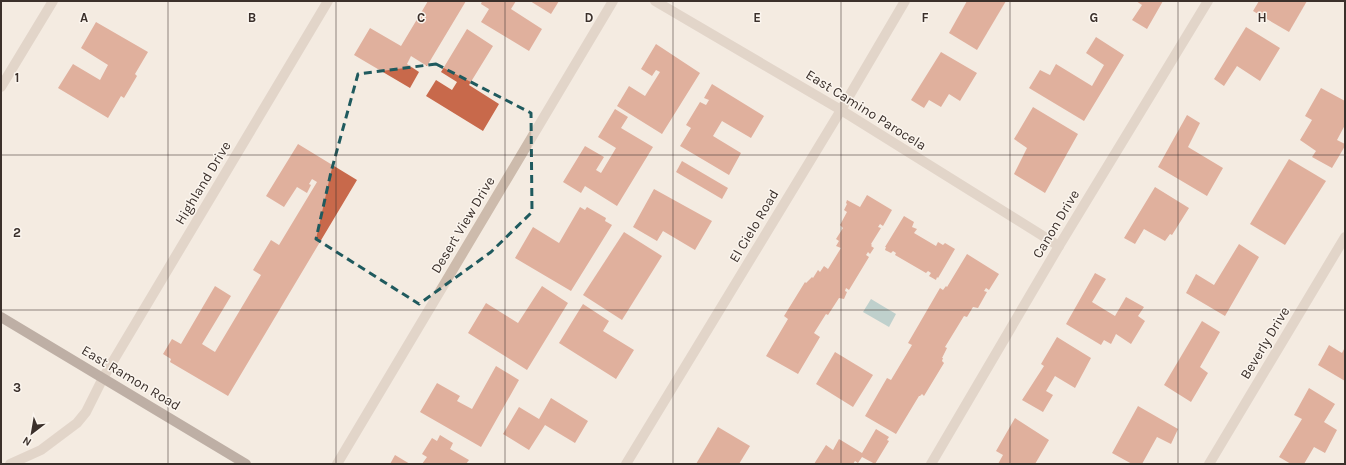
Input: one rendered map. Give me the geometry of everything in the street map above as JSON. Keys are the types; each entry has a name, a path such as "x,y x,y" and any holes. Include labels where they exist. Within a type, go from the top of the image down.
{"main road":[{"name":"East Ramon Road","path":"1,317 246,464"}],"street":[{"path":"1,87 53,1"},
{"name":"Highland Drive","path":"10,464 41,450 77,423 86,412 103,378 328,1"},
{"name":"Desert View Drive","path":"337,464 613,1"},
{"name":"East Camino Parocela","path":"655,1 841,110 1059,246"},
{"name":"El Cielo Road","path":"626,464 841,110 905,1"},
{"name":"Canon Drive","path":"931,464 1059,246 1208,1"},
{"name":"Beverly Drive","path":"1209,464 1345,237"}],"highlighted area":[{"path":"436,64 531,113 532,212 491,252 419,304 316,239 331,172 358,74"}],"water":[{"path":"871,299 896,314 889,327 863,312"}],"building":[{"path":"428,1 466,1 427,66 411,56 407,64 419,72 410,88 354,55 370,28 401,46"},
{"path":"482,1 516,1 511,9 542,29 529,51 481,22 489,9 481,4"},
{"path":"530,1 559,1 551,14"},
{"path":"967,1 1006,1 977,50 949,33"},
{"path":"1136,1 1163,1 1147,29 1132,20 1142,5"},
{"path":"1259,1 1307,1 1289,32 1253,11"},
{"path":"96,22 148,52 135,74 137,76 124,98 121,96 108,118 58,88 73,64 100,80 108,65 81,48"},
{"path":"1246,27 1280,48 1260,81 1237,66 1224,86 1214,79"},
{"path":"467,29 493,46 469,85 499,104 483,131 426,96 436,80 452,90 457,82 441,72"},
{"path":"1096,37 1124,55 1084,121 1029,88 1040,70 1050,75 1056,64 1092,86 1104,65 1086,53"},
{"path":"656,44 700,73 662,134 617,106 629,86 645,96 660,72 656,70 652,76 641,69"},
{"path":"941,52 977,73 960,101 949,94 941,107 929,100 924,108 911,100"},
{"path":"712,84 764,116 751,138 722,121 713,136 741,153 729,175 680,146 691,128 686,125 700,102 706,105 709,100 704,98"},
{"path":"1321,88 1345,101 1345,125 1337,140 1345,144 1345,146 1332,168 1312,157 1316,151 1300,140 1312,120 1305,116"},
{"path":"1033,107 1078,134 1045,193 1014,174 1027,148 1014,139"},
{"path":"615,109 628,117 621,128 653,147 617,206 585,186 581,193 563,182 585,146 604,157 596,170 601,173 616,148 598,137"},
{"path":"1187,115 1200,123 1188,147 1223,168 1207,196 1158,167"},
{"path":"298,144 357,180 228,396 170,362 171,359 163,354 172,339 181,344 215,286 231,296 202,344 215,352 261,275 253,270 271,240 279,245 317,182 312,179 307,193 297,187 284,207 266,196"},
{"path":"1289,159 1326,181 1285,245 1250,224"},
{"path":"682,161 728,188 722,199 676,172"},
{"path":"1155,187 1189,208 1172,235 1170,234 1165,241 1144,229 1135,244 1124,238"},
{"path":"654,189 712,221 695,250 663,231 657,241 633,227"},
{"path":"867,195 892,210 883,226 880,224 878,227 881,228 871,244 874,248 870,254 868,252 866,255 869,257 849,290 846,288 845,291 847,292 844,299 839,298 828,315 826,314 814,333 820,337 798,374 766,356 788,319 784,316 805,282 806,283 812,277 813,278 818,270 820,272 824,266 828,269 841,248 836,246 839,241 836,239 843,228 840,225 847,212 844,210 847,200 860,207"},
{"path":"580,207 585,210 587,207 606,218 605,221 612,225 571,291 515,258 533,227 559,243"},
{"path":"904,216 914,222 912,227 917,229 914,233 936,246 938,242 943,245 945,243 955,249 936,280 929,276 931,273 928,271 926,273 895,255 896,253 893,251 891,253 885,250 885,247"},
{"path":"624,232 662,256 622,320 583,295"},
{"path":"1239,244 1259,257 1225,316 1186,293 1196,274 1214,285"},
{"path":"967,254 999,274 989,290 986,288 984,291 987,292 978,308 973,307 967,317 964,316 945,347 947,348 942,358 944,363 924,396 922,394 919,396 896,434 865,416 887,378 891,380 912,345 908,343 940,288 943,290 946,286 947,287"},
{"path":"1095,273 1106,279 1092,302 1115,316 1126,297 1144,307 1138,316 1145,321 1131,344 1116,334 1111,344 1104,340 1101,345 1066,324"},
{"path":"542,286 568,303 527,370 468,333 486,303 518,323"},
{"path":"583,304 609,321 603,331 634,350 616,379 559,343"},
{"path":"1202,321 1220,332 1200,367 1208,373 1191,402 1164,385"},
{"path":"1057,337 1091,358 1075,388 1055,376 1046,391 1053,395 1043,412 1022,400 1044,366 1041,364"},
{"path":"1329,345 1342,353 1345,347 1345,381 1318,365"},
{"path":"835,352 873,375 853,407 816,384"},
{"path":"496,366 519,380 481,447 420,412 437,383 460,396 457,401 472,409"},
{"path":"1309,388 1335,404 1324,422 1337,430 1325,453 1314,447 1304,464 1291,464 1279,457 1302,419 1294,415"},
{"path":"551,398 588,421 575,443 545,425 529,450 503,434 519,407 539,419"},
{"path":"1138,406 1178,429 1171,444 1157,437 1142,464 1132,464 1112,453"},
{"path":"1015,418 1049,440 1035,464 998,464 1003,455 996,451"},
{"path":"718,427 750,446 739,464 696,464"},
{"path":"876,429 889,437 887,440 889,441 875,464 862,457 858,463 855,461 853,464 814,464 826,445 833,450 839,439 862,453"},
{"path":"440,435 453,443 450,449 469,460 466,464 422,464 427,457 422,454 432,438 437,441"},
{"path":"395,455 410,464 390,464"}]}
